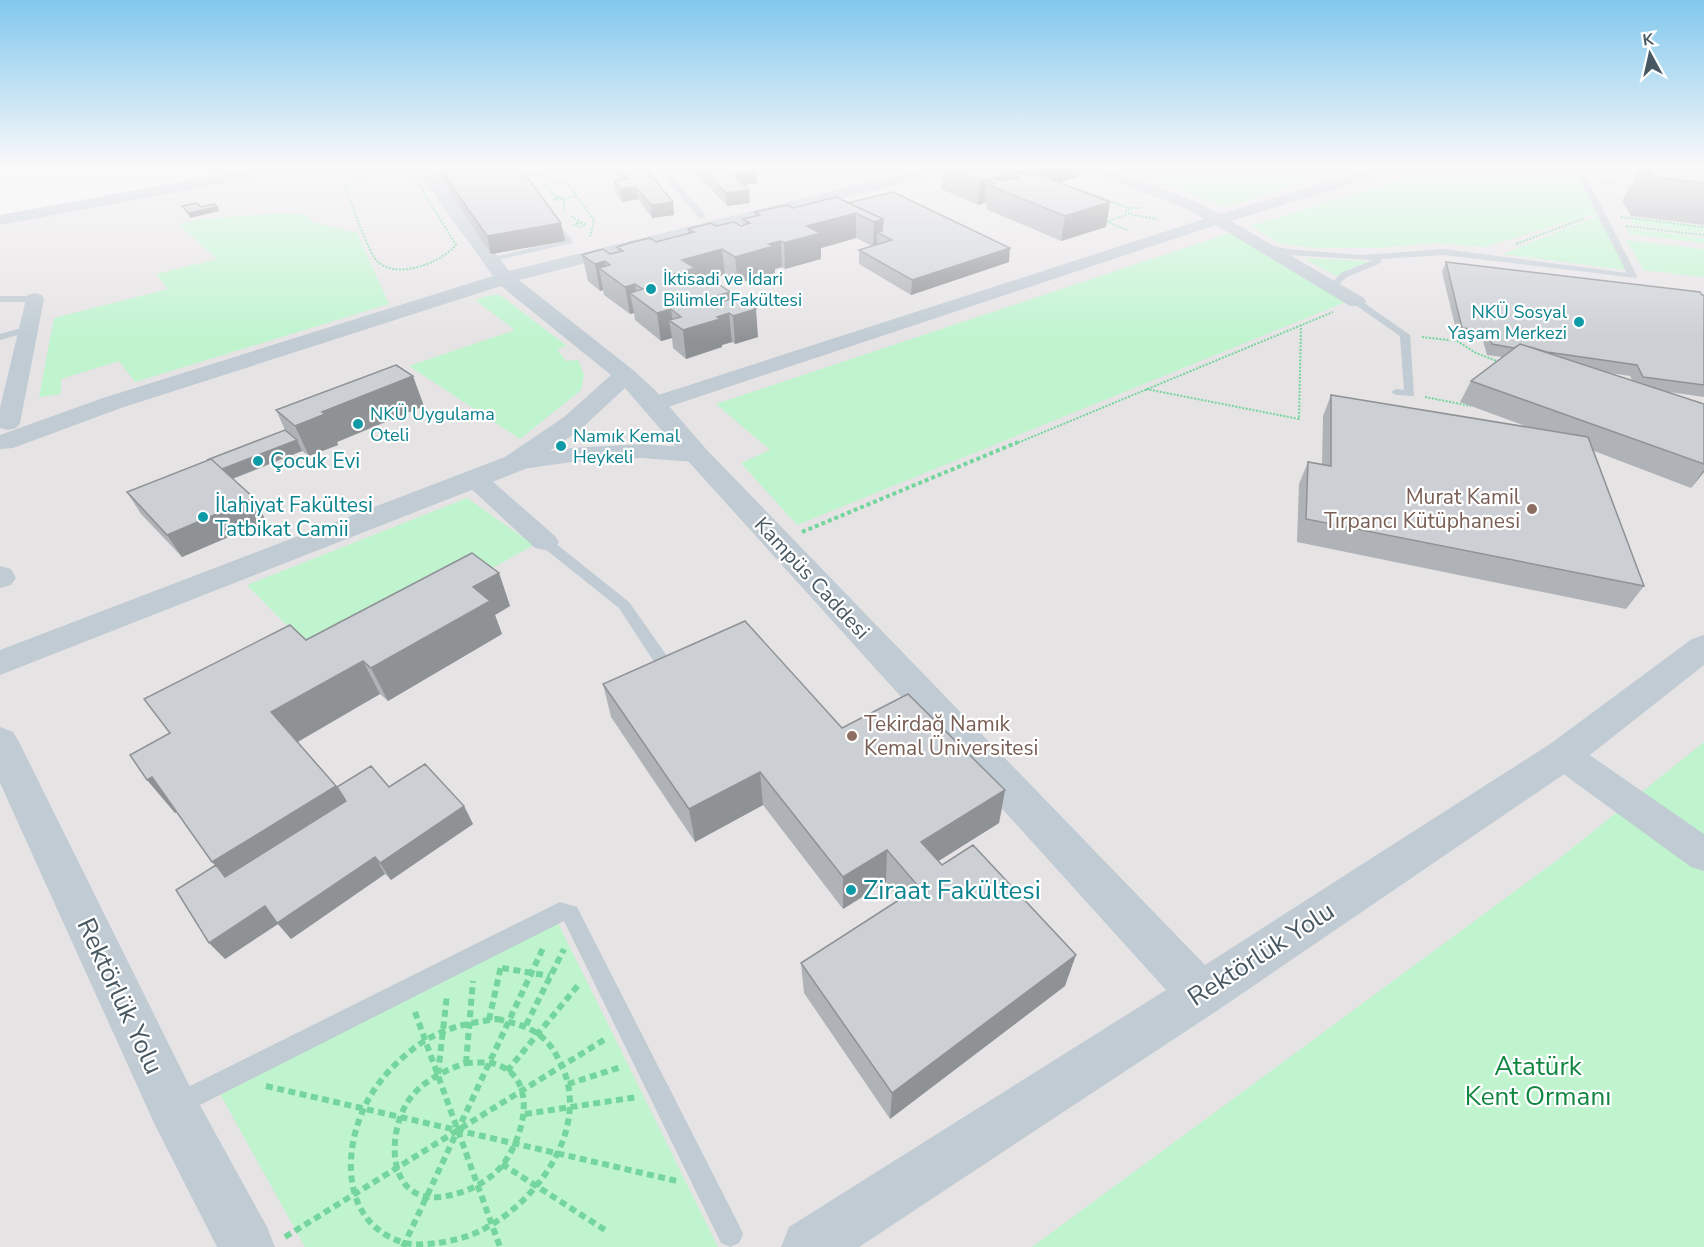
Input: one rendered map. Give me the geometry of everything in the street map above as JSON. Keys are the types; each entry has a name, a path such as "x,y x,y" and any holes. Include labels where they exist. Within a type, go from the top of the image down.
{"street":[{"name":"Kampüs Caddesi","path":"464,224 505,279 625,375 654,404 697,455 1201,994"},
{"path":"3,437 505,279 599,252 713,224"},
{"path":"654,404 1203,224"},
{"path":"1223,224 1357,302"},
{"path":"3,437 35,299"},
{"path":"0,663 515,463 566,429 601,401 625,375"},
{"path":"515,463 572,455 641,451 697,455"},
{"path":"475,479 545,542"},
{"name":"Rektörlük Yolu","path":"809,1247 1201,994 1563,755 1704,647"},
{"name":"Rektörlük Yolu","path":"0,742 173,1107 263,1244"},
{"path":"1563,755 1704,855"}],"lane":[{"path":"489,259 569,241 555,224"},
{"path":"1261,246 1323,256 1395,256 1444,252 1634,276 1608,224"},
{"path":"1333,287 1344,275 1395,256"},
{"path":"0,299 35,299"},
{"path":"1357,302 1396,326 1406,335 1410,394 1396,392"},
{"path":"0,337 28,329"},
{"path":"545,542 624,604 666,666"},
{"path":"173,1107 509,937 568,918 596,964 730,1234"}],"path":[{"path":"360,224 375,260 389,267 415,267 450,254 456,245 443,224"},
{"path":"593,224 591,244 599,252"},
{"path":"1114,224 1130,231"},
{"path":"1482,256 1570,224"},
{"path":"1610,224 1704,235"},
{"path":"1683,224 1704,227"},
{"path":"779,542 1357,302"},
{"path":"1145,389 1299,419 1301,325"},
{"path":"1406,335 1457,340 1476,353 1506,363"},
{"path":"1410,394 1471,406"},
{"path":"404,1245 531,973 568,918"},
{"path":"526,1025 550,976 568,918"},
{"path":"489,1020 509,937"},
{"path":"466,1063 475,954"},
{"path":"507,1071 596,964"},
{"path":"501,968 550,976"},
{"path":"438,1075 448,985"},
{"path":"406,989 500,1247"},
{"path":"508,1021 526,1025 549,1041 564,1065 571,1097 566,1132 549,1170 521,1205 493,1226 444,1245 404,1245 375,1228 355,1201 348,1165 355,1127 374,1090 400,1059 443,1031 470,1022 508,1021"},
{"path":"263,1244 354,1195 626,1026"},
{"path":"568,1084 643,1060"},
{"path":"466,1063 489,1063 507,1071 515,1078 521,1091 525,1114 516,1144 493,1175 478,1185 451,1197 427,1196 409,1188 396,1168 392,1150 396,1127 407,1104 424,1084 444,1070 466,1063"},
{"path":"231,1078 707,1188"},
{"path":"525,1114 660,1094"},
{"path":"502,1164 605,1230"}],"shaded area":[{"name":"Tekirdağ Namık Kemal Üniversitesi","path":"1704,224 1704,1247 0,1247 0,225"}],"green space":[{"path":"321,224 357,233 389,304 135,382 119,361 61,379 61,394 39,397 54,318 168,289 156,274 217,259 179,225"},
{"path":"1560,224 1484,247 1435,243 1377,248 1313,248 1279,243 1251,226"},
{"path":"1578,224 1602,224 1627,270 1503,254"},
{"path":"1635,224 1704,227 1704,233"},
{"path":"1626,228 1704,238 1704,243 1629,234"},
{"path":"1230,233 1348,301 797,525 741,463 770,450 716,404"},
{"path":"1626,240 1704,249 1704,277 1644,270"},
{"path":"1304,258 1367,261 1369,262 1336,276"},
{"path":"500,295 567,346 557,349 566,361 578,360 584,375 581,390 520,439 409,366 515,330 475,300"},
{"path":"467,498 534,545 322,661 247,585"},
{"name":"Atatürk Kent Ormanı","path":"1704,742 1704,1247 1032,1247 1560,858"},
{"path":"555,917 718,1247 305,1247 220,1094"}],"building":[{"path":"479,224 554,224 487,236"},
{"path":"706,224 741,226 814,224 807,226 820,233 784,243 781,241 769,244 774,246 735,257 722,249 682,260 695,268 673,274 683,280 704,274 730,292 713,297 721,302 738,297 756,309 733,316 729,313 717,317 720,319 683,330 669,320 681,317 671,309 657,313 630,293 643,289 635,284 625,287 599,268 610,265 605,261 595,264 582,255 603,249 610,254 623,251 617,247 650,238 656,242 694,232 688,229"},
{"path":"883,224 960,224 1010,248 912,280 859,250 892,240 877,232 882,231"},
{"name":"NKÜ Sosyal Yaşam Merkezi","path":"1446,262 1700,292 1704,295 1704,385 1643,377 1637,365 1547,352 1520,344 1514,348 1492,344 1488,331 1462,328"},
{"path":"1520,344 1704,404 1704,464 1471,381"},
{"path":"396,365 413,376 322,412 325,414 295,426 276,410"},
{"path":"1331,395 1588,437 1644,586 1306,519 1308,462 1331,466"},
{"path":"285,430 297,440 222,469 211,459 207,460"},
{"path":"211,459 254,498 167,535 127,492"},
{"path":"472,553 499,573 473,587 490,601 371,668 363,661 271,712 336,786 212,862 152,777 147,780 130,755 170,733 144,699 290,625 306,640"},
{"name":"Ziraat Fakültesi","path":"745,621 842,728 908,694 1005,790 921,842 942,865 973,845 1076,955 892,1093 801,963 919,887 887,850 843,877 760,772 689,809 603,684"},
{"path":"425,764 464,806 380,863 375,857 277,923 265,906 209,943 176,890 216,865 225,877 346,801 337,787 371,766 389,787"}],"place":[{"name":"İktisadi ve İdari Bilimler Fakültesi","path":"651,289"},
{"name":"NKÜ Sosyal Yaşam Merkezi","path":"1579,322"},
{"name":"NKÜ Uygulama Oteli","path":"358,424"},
{"name":"Namık Kemal Heykeli","path":"561,446"},
{"name":"Çocuk Evi","path":"258,461"},
{"name":"Murat Kamil Tırpancı Kütüphanesi","path":"1532,509"},
{"name":"İlahiyat Fakültesi Tatbikat Camii","path":"203,517"},
{"name":"Tekirdağ Namık Kemal Üniversitesi","path":"852,736"},
{"name":"Ziraat Fakültesi","path":"851,890"}]}
